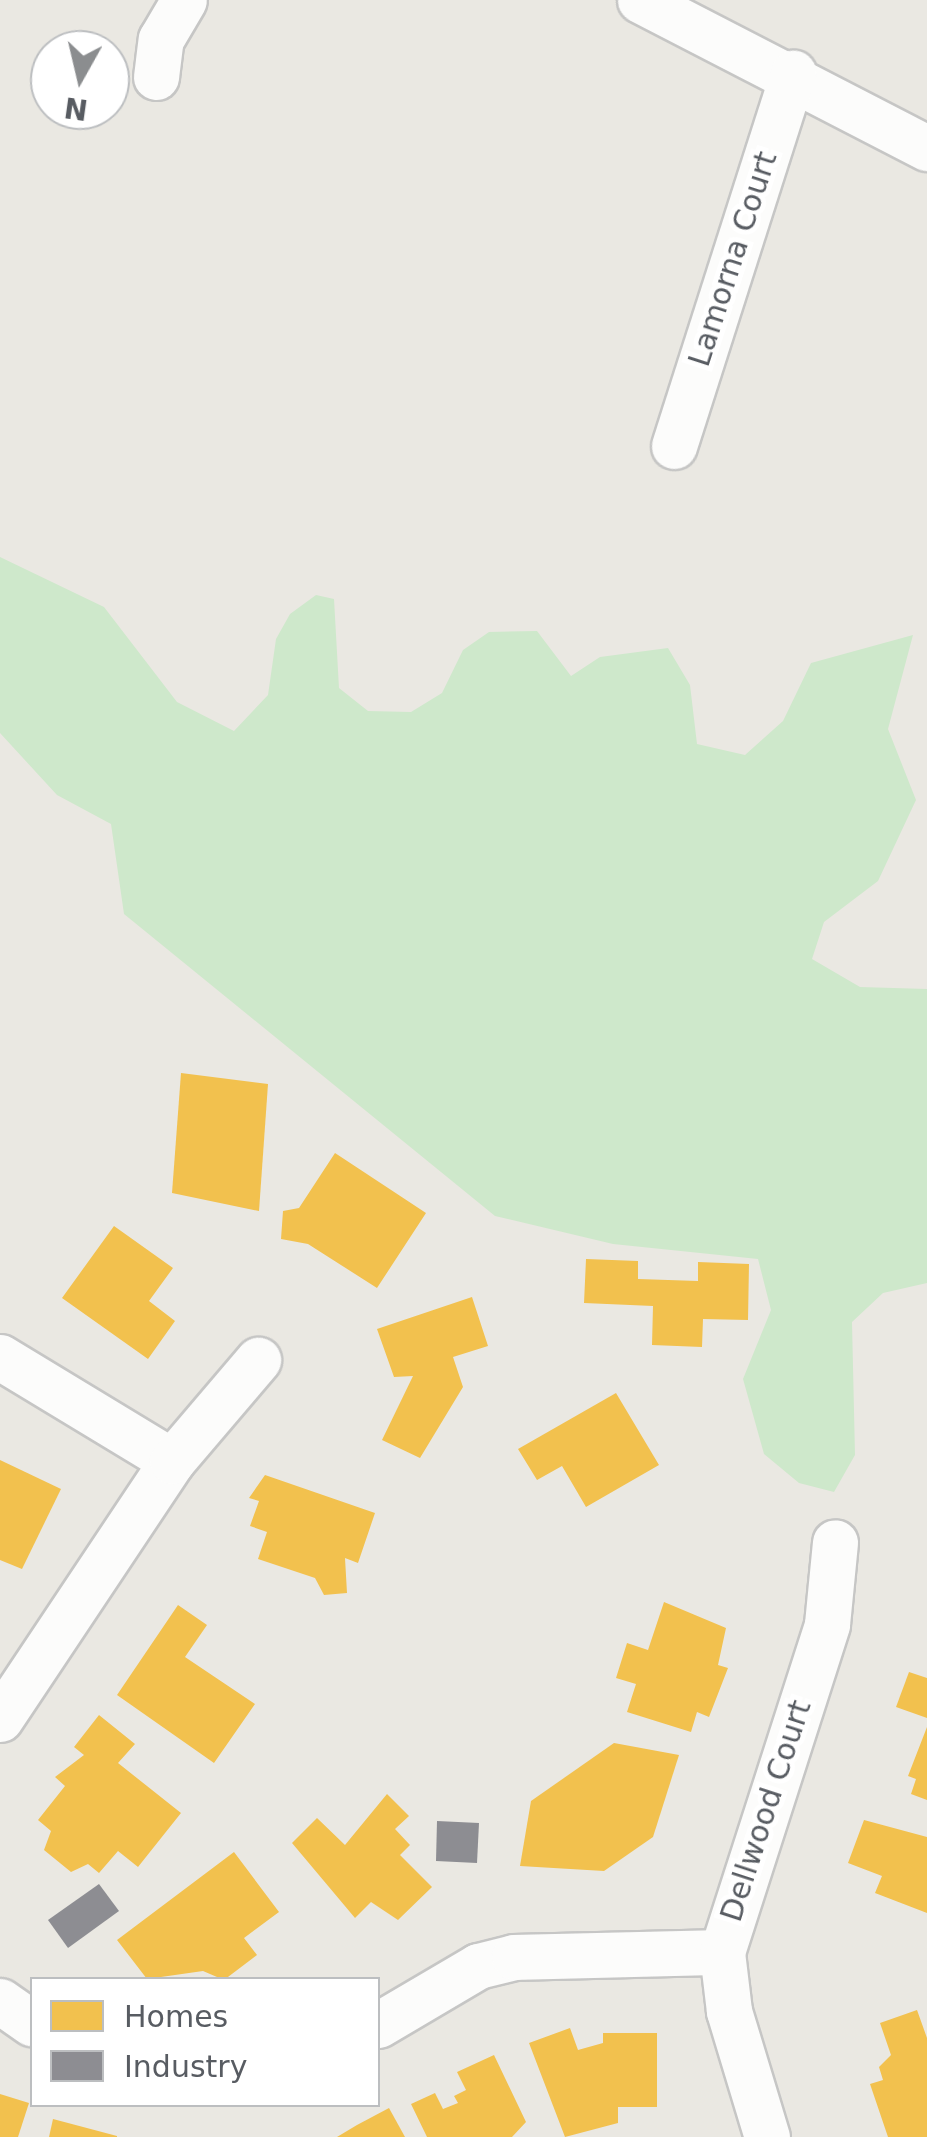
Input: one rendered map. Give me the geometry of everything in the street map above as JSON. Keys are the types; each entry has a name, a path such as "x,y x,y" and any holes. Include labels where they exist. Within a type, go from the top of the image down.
{"street":[{"path":"156,77 161,39 184,0"},
{"path":"640,0 793,72 927,148"},
{"name":"Lamorna Court","path":"674,446 793,72"},
{"path":"0,1357 172,1461"},
{"path":"0,1719 172,1461 258,1360"},
{"name":"Dellwood Court","path":"767,2137 729,2011 722,1952 826,1624 834,1542"},
{"path":"380,2024 478,1966 514,1958 722,1952"},
{"path":"0,2002 30,2023"}],"green space":[{"path":"0,557 104,607 177,702 234,731 268,695 276,639 290,614 316,595 334,599 339,688 368,711 411,712 442,693 463,650 489,632 537,631 571,676 600,657 668,648 690,685 697,744 745,755 783,721 811,663 913,635 888,729 916,800 878,881 824,922 812,959 860,987 927,989 927,1283 883,1293 852,1322 855,1455 834,1492 799,1483 764,1454 743,1379 771,1310 758,1259 613,1244 495,1216 124,914 111,824 57,795 0,733"}],"building: Homes":[{"path":"181,1073 268,1084 259,1211 172,1193"},
{"path":"335,1153 426,1213 377,1288 308,1244 281,1239 283,1211 299,1208"},
{"path":"114,1226 173,1268 149,1301 175,1321 148,1359 62,1298"},
{"path":"586,1259 638,1261 638,1279 698,1281 698,1262 749,1264 748,1320 703,1319 702,1347 652,1345 653,1306 584,1303"},
{"path":"472,1297 488,1346 453,1357 463,1387 420,1458 382,1440 413,1376 394,1377 377,1329"},
{"path":"616,1393 659,1465 586,1507 562,1466 537,1480 518,1449"},
{"path":"0,1460 61,1489 22,1569 0,1560"},
{"path":"265,1475 375,1513 358,1563 345,1558 347,1593 324,1595 315,1578 258,1559 267,1532 250,1526 259,1501 249,1498"},
{"path":"664,1602 726,1628 718,1665 728,1668 709,1717 697,1712 691,1732 627,1712 636,1684 616,1678 627,1643 648,1650"},
{"path":"178,1605 207,1625 185,1657 255,1704 214,1763 117,1695"},
{"path":"909,1672 927,1678 927,1718 896,1707"},
{"path":"99,1715 135,1744 118,1763 181,1813 138,1867 118,1851 99,1873 88,1864 71,1872 44,1850 51,1831 38,1820 65,1786 55,1777 84,1755 74,1747"},
{"path":"927,1727 927,1800 911,1794 916,1779 908,1776"},
{"path":"614,1743 679,1755 653,1837 604,1871 520,1866 531,1801"},
{"path":"387,1794 409,1816 395,1829 410,1845 400,1855 432,1887 398,1920 371,1902 355,1918 292,1843 317,1818 345,1845"},
{"path":"864,1820 927,1837 927,1913 875,1893 882,1876 848,1863"},
{"path":"234,1852 279,1912 244,1938 257,1955 228,1977 203,1971 145,1977 117,1940"},
{"path":"917,2010 927,2038 927,2137 888,2137 870,2084 883,2080 879,2067 891,2055 880,2023"},
{"path":"570,2028 578,2050 603,2043 603,2033 657,2033 657,2107 618,2107 618,2123 565,2137 529,2043"},
{"path":"494,2055 526,2122 512,2137 427,2137 411,2104 435,2093 443,2109 458,2103 454,2096 466,2090 457,2072"},
{"path":"0,2094 29,2103 18,2137 0,2137"},
{"path":"389,2108 405,2137 337,2137 357,2125"},
{"path":"53,2119 117,2136 117,2137 49,2137"}],"building: Industry":[{"path":"437,1821 479,1823 477,1863 436,1861"},
{"path":"99,1884 119,1911 68,1948 48,1920"}]}
